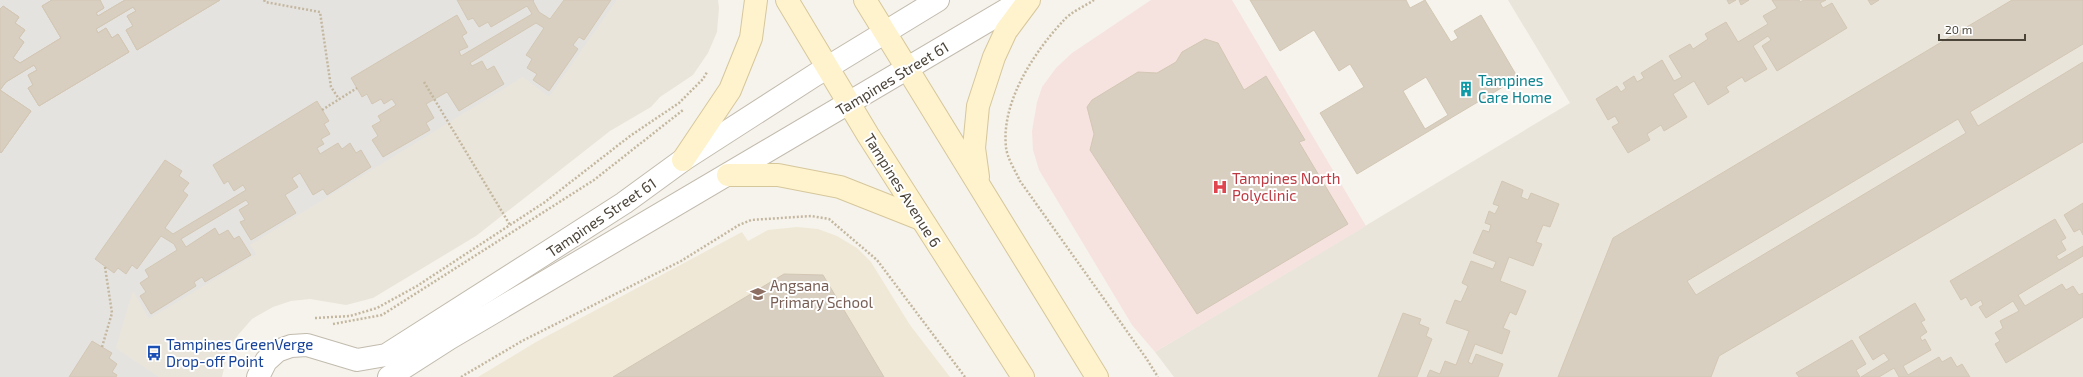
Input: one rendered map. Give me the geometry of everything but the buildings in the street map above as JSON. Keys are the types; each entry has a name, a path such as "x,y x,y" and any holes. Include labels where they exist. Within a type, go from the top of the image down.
{"street":[{"path":"683,160 730,90 751,38 756,0"},
{"name":"Tampines Avenue 6","path":"787,0 848,104 1023,377"},
{"path":"865,0 1097,377"},
{"name":"Tampines Street 61","path":"258,377 266,361 277,351 291,346 307,344 357,360 386,355 624,203 683,160 827,68 938,0"},
{"name":"Tampines Street 61","path":"389,377 450,338 1023,0"},
{"path":"979,186 974,148 978,106 994,57 1006,31 1029,0"},
{"path":"728,174 778,175 840,187 921,219"}],"path":[{"path":"264,0 265,2 320,12 331,87 339,99"},
{"path":"1094,0 1065,19 1032,61 1013,96 1006,132 1006,148 1020,181 1158,377"},
{"path":"311,319 350,316 378,308 416,286 545,202 630,136 679,103 703,79 710,67"},
{"path":"704,85 711,71"},
{"path":"424,82 510,225"},
{"path":"322,110 357,88"},
{"path":"330,324 382,315 594,180 686,109"},
{"path":"462,377 522,341 681,261 739,225 751,220 811,216 829,219 877,260 965,377"},
{"path":"102,347 112,313 105,267"}],"shaded area":[{"path":"0,0 718,0 719,8 717,32 708,53 693,75 660,97 651,107 610,131 476,236 373,298 346,305 310,299 291,301 273,307 252,319 238,335 228,351 222,377 0,377"},
{"path":"0,0 617,0 549,97 523,77 250,245 257,254 149,319 133,291 116,348 159,377 0,377"},
{"path":"1151,0 1232,0 1366,226 1155,352 1132,325 1039,170 1033,150 1032,131 1037,102 1042,87 1056,68 1072,53"},
{"path":"1508,0 2083,0 2083,377 1174,377 1155,352 1570,103"},
{"name":"Angsana Primary School","path":"797,227 818,229 837,236 857,248 871,262 910,325 950,377 478,377 536,342 742,232 748,241 768,230"}],"place":[{"name":"Tampines Care Home","path":"1466,89"},
{"name":"Tampines North Polyclinic","path":"1220,187"},
{"name":"Angsana Primary School","path":"758,294"},
{"name":"Tampines GreenVerge Drop-off Point","path":"154,353"}]}
